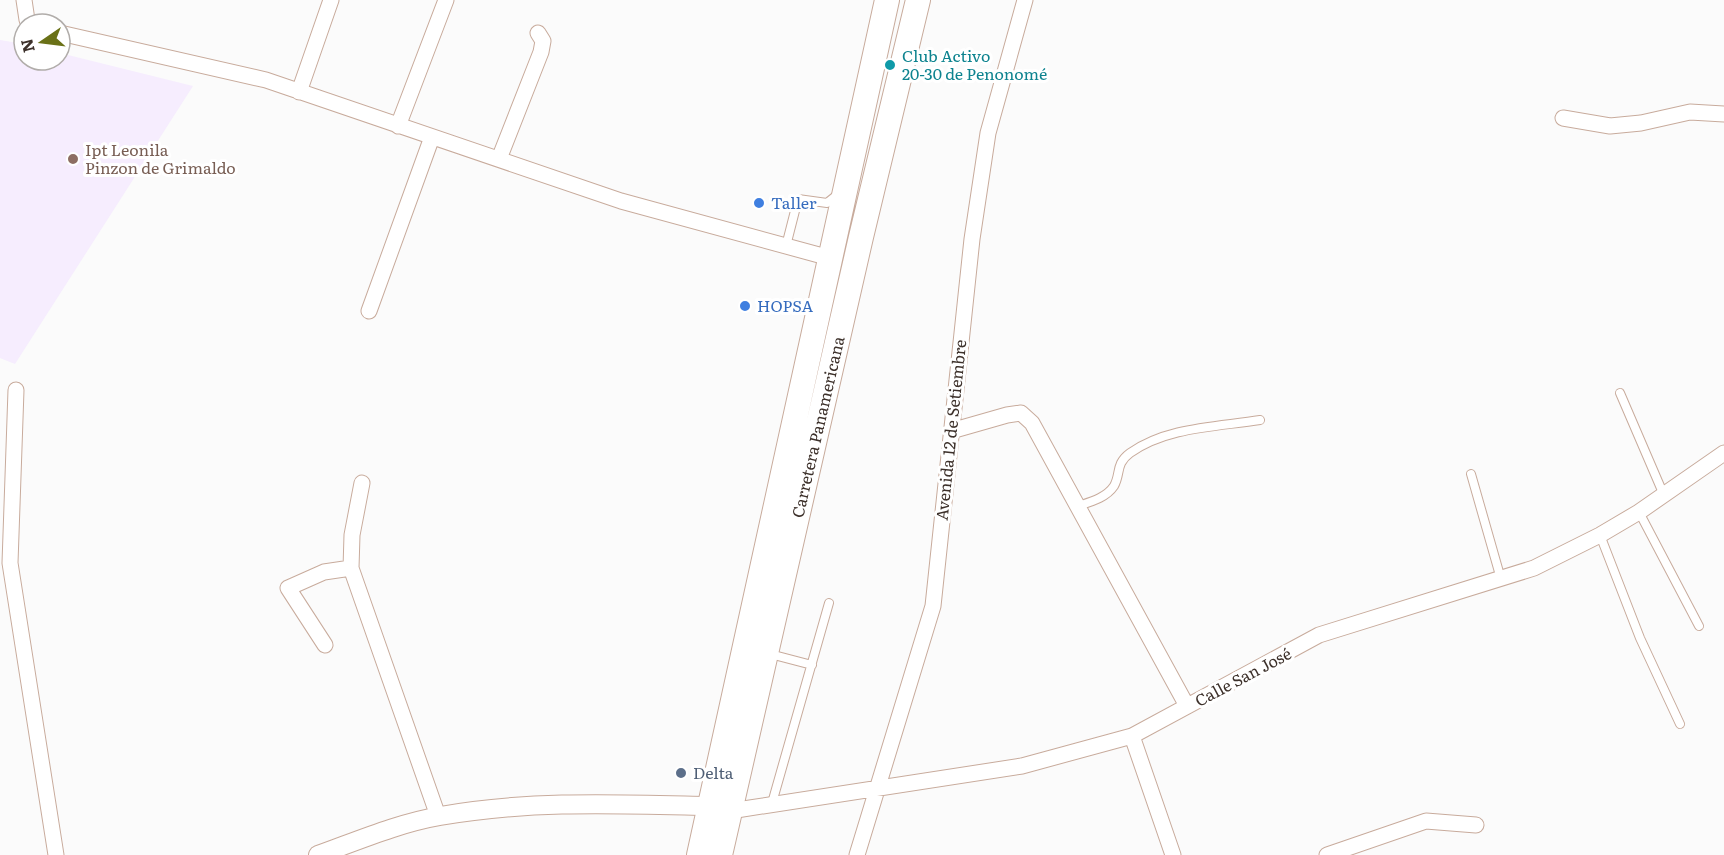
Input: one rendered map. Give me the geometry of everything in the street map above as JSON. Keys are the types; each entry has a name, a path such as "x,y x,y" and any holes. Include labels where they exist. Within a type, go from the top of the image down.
{"highway":[{"name":"Carretera Panamericana","path":"720,855 720,808 830,258 887,0"},
{"name":"Carretera Panamericana","path":"699,855 720,808 736,785 861,237 918,0"},
{"path":"830,258 845,254 861,237"}],"street":[{"path":"299,92 332,0"},
{"path":"398,126 446,0"},
{"name":"Avenida 12 de Setiembre","path":"857,855 933,606 972,239 988,133 1024,0"},
{"path":"499,159 541,52 543,41 538,33"},
{"path":"72,36 266,80 621,201 830,258"},
{"path":"1563,118 1610,126 1641,123 1690,112 1724,114"},
{"path":"369,311 432,138"},
{"path":"16,390 10,563 56,855"},
{"path":"951,430 1021,413 1032,423 1187,706"},
{"name":"Calle San José","path":"720,808 772,803 880,785 1022,766 1132,736 1319,635 1534,568 1600,535 1639,512 1663,493 1724,453"},
{"path":"362,483 352,535 351,567 438,816"},
{"path":"325,645 288,588 324,572 351,567"},
{"path":"1132,736 1173,855"},
{"path":"318,855 438,816 568,803 720,808"},
{"path":"1327,855 1426,821 1476,825"}],"lane":[{"path":"786,247 798,199 827,203 845,189"},
{"path":"1620,393 1663,493"},
{"path":"1078,506 1099,498 1114,485 1118,466 1128,454 1149,443 1176,432 1260,420"},
{"path":"1471,474 1501,579"},
{"path":"1639,512 1700,626"},
{"path":"1600,535 1640,638 1680,724"},
{"path":"772,803 829,603"},
{"path":"766,653 812,665"}],"shaded area":[{"name":"Ipt Leonila Pinzon de Grimaldo","path":"0,40 12,42 12,72 72,72 72,56 193,86 15,364 0,358"}],"place":[{"name":"Club Activo 20-30 de Penonomé","path":"890,65"},
{"name":"Ipt Leonila Pinzon de Grimaldo","path":"73,159"},
{"name":"Taller","path":"759,203"},
{"name":"HOPSA","path":"745,306"},
{"name":"Delta","path":"681,773"}]}
